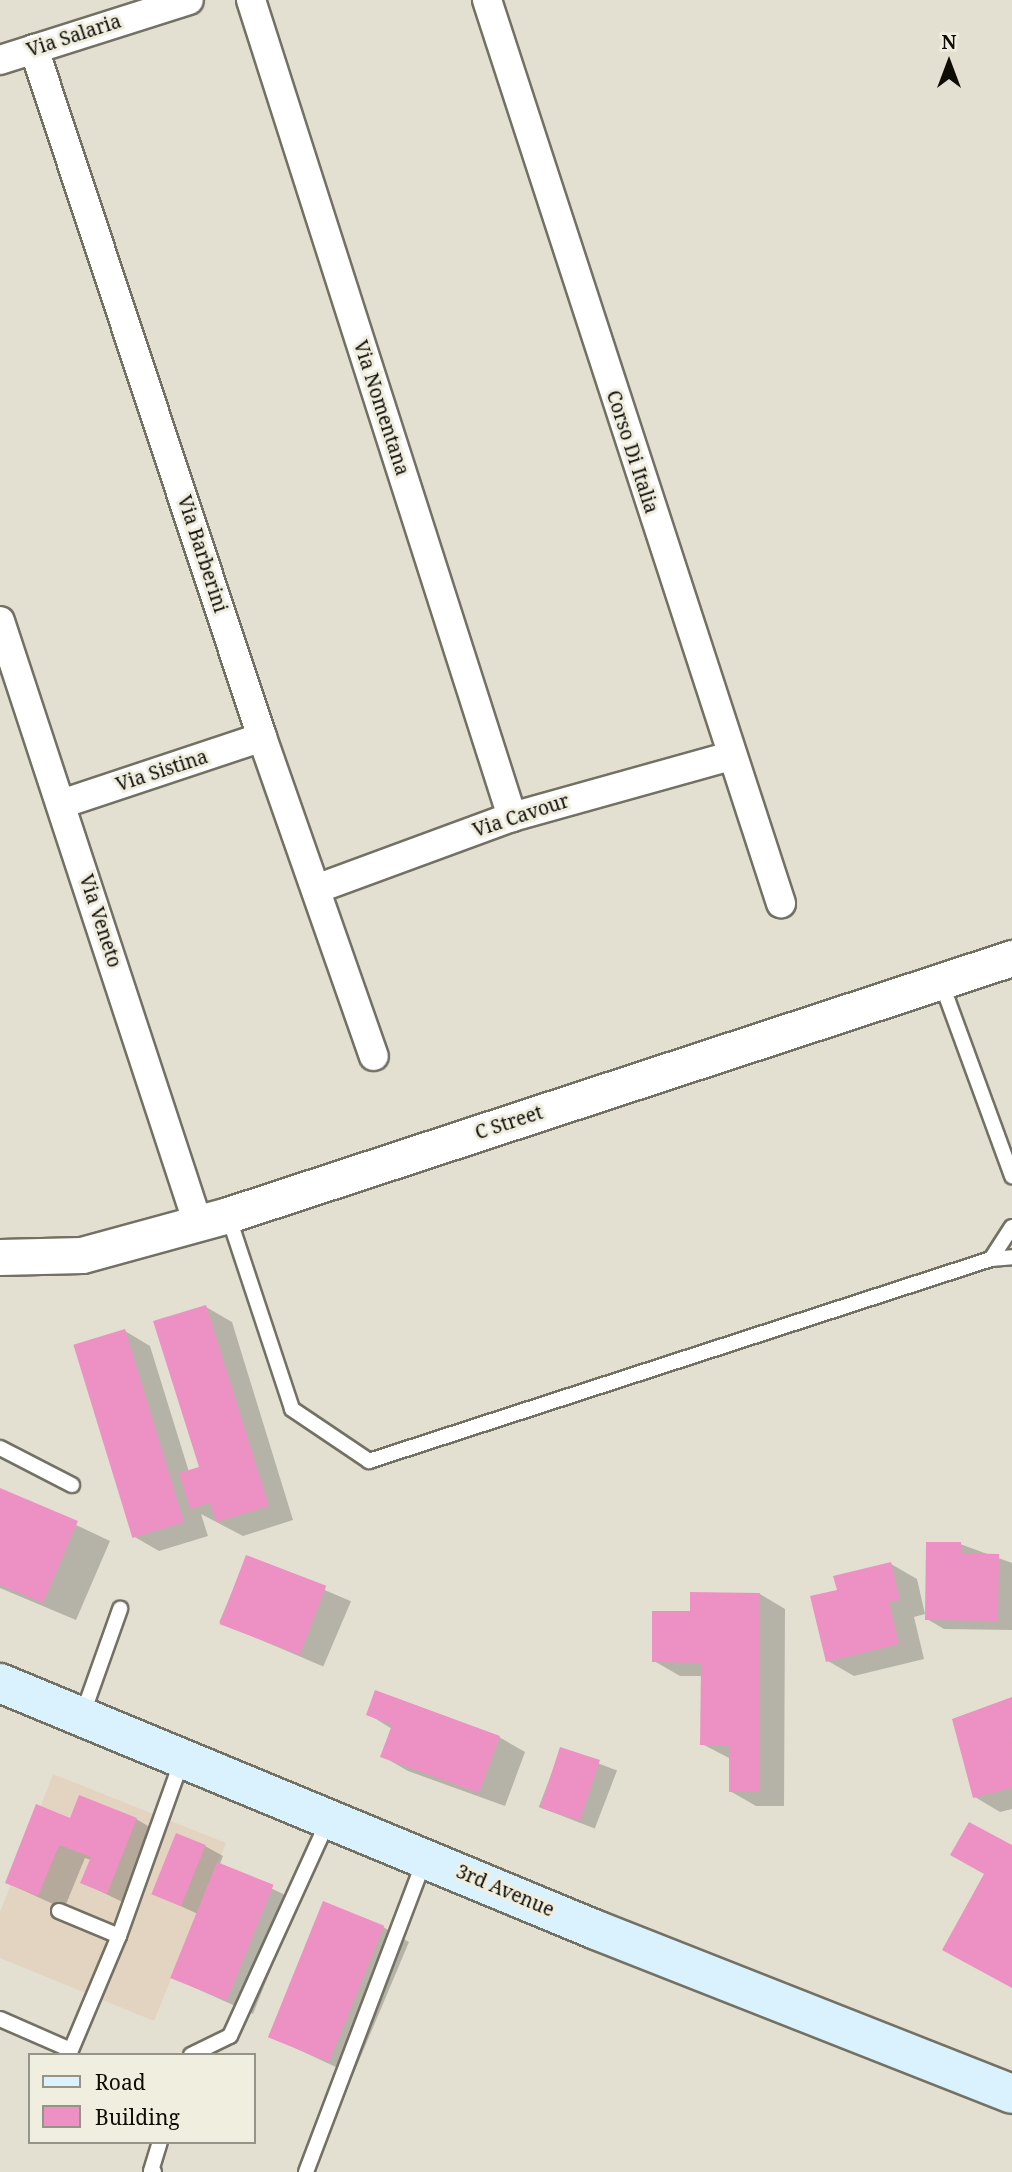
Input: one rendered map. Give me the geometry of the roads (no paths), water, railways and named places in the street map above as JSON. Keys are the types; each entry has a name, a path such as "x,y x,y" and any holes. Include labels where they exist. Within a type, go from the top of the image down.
{"main road":[{"name":"3rd Avenue","path":"0,1683 970,2081 1012,2094"}],"street":[{"name":"Via Salaria","path":"0,60 189,0"},
{"name":"Via Nomentana","path":"251,0 512,817"},
{"name":"Corso Di Italia","path":"487,0 730,756 781,902"},
{"name":"Via Barberini","path":"34,49 262,737 374,1056"},
{"name":"Via Veneto","path":"0,621 61,804 213,1218"},
{"name":"Via Sistina","path":"61,804 262,737"},
{"name":"Via Cavour","path":"316,889 512,817 730,756"},
{"name":"C Street","path":"0,1257 82,1255 213,1218 1012,958"}],"lane":[{"path":"941,982 1012,1176"},
{"path":"213,1218 292,1409 369,1461 991,1258 1012,1257"},
{"path":"991,1258 1012,1227"},
{"path":"0,1448 72,1485"},
{"path":"81,1717 120,1609"},
{"path":"0,2019 71,2050 119,1936 183,1759"},
{"path":"195,2053 230,2036 329,1818"},
{"path":"306,2172 425,1858"},
{"path":"59,1911 119,1936"},
{"path":"154,2172 150,2171 159,2144"}]}
